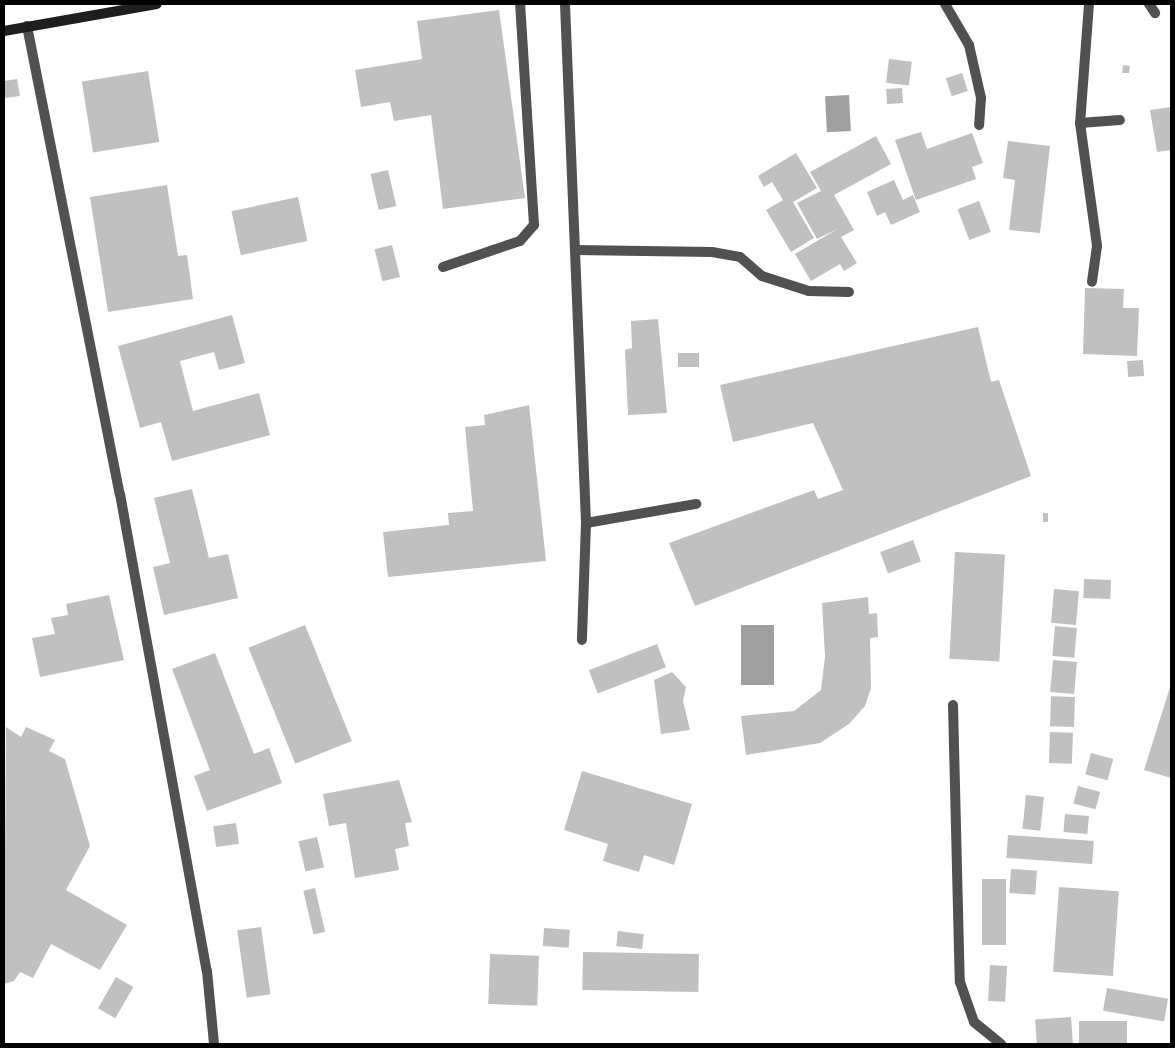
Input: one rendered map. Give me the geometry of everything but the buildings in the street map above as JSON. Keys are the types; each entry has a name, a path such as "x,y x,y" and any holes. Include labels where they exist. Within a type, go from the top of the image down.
{"main road":[{"path":"4,31 157,4"}],"street":[{"path":"443,267 520,241 534,225 520,4"},
{"path":"565,4 586,523 582,640"},
{"path":"945,4 969,45 981,98 979,125"},
{"path":"1089,4 1080,123 1097,246 1092,282"},
{"path":"1149,4 1155,13"},
{"path":"27,26 131,551 209,979 214,1044"},
{"path":"1080,123 1120,120"},
{"path":"575,250 712,252 740,256 762,276 809,291 849,292"},
{"path":"586,523 696,504"},
{"path":"953,705 960,982 974,1022 1001,1044"}],"shaded area":[{"path":"849,95 851,131 827,132 825,96"},
{"path":"741,625 774,625 774,685 741,685"}]}
